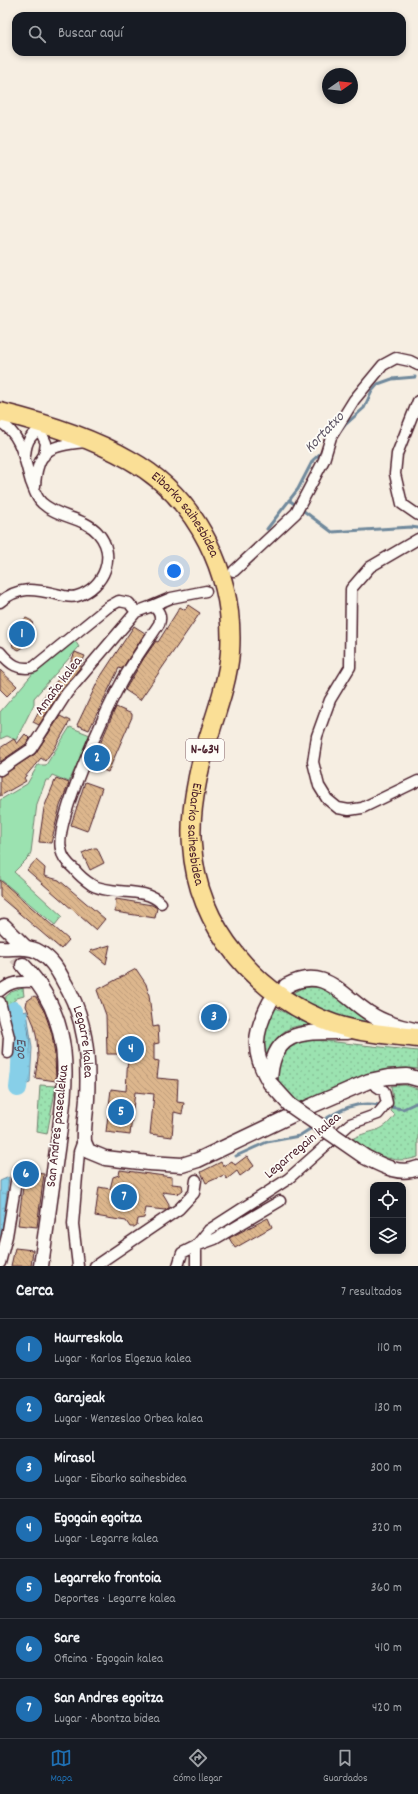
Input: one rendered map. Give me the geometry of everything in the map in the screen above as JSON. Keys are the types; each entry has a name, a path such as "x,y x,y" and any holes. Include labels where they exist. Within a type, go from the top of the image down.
{"highway":[{"name":"Eibarko saihesbidea","path":"0,412 35,425 66,431 92,441 131,460 157,479 176,496 206,538 216,556 229,605 230,654 197,780 192,823 192,845 195,869 200,890 214,922 223,938 242,963 263,983 313,1015 335,1024 368,1032 418,1038"}],"street":[{"path":"234,571 296,513 326,455 331,437 354,400 382,365 396,358 410,361 418,365"},
{"path":"418,401 397,454 395,474 402,504 418,515"},
{"path":"0,422 12,431 19,440 35,492 42,503 56,512 87,524 97,532 104,543 108,555 106,568 102,578 95,585 77,596 67,596 42,591 18,590 0,602"},
{"path":"35,425 46,443 44,456"},
{"path":"24,458 28,440 34,433 35,425"},
{"path":"35,492 37,468 50,448 92,441"},
{"path":"418,539 370,568 350,589 350,668 330,700 317,736 314,762 319,786 327,799 338,808 349,810 362,808 418,781"},
{"path":"0,652 16,666 25,670 34,667 54,653 108,607 119,602 129,603 136,612 171,598 206,591"},
{"path":"152,606 157,608 160,613 159,624 120,685 109,707 70,799 62,829 60,848 64,857 74,870 92,885 110,890 153,896 161,903"},
{"name":"Amaña kalea","path":"0,770 31,749 67,694 136,612"},
{"path":"0,943 4,935 2,923"},
{"path":"2,923 26,948"},
{"path":"0,948 26,948"},
{"name":"Legarre kalea","path":"26,948 38,952 53,965 71,992 77,1010 87,1054 88,1080 84,1138"},
{"name":"San Andres pasealekua","path":"23,965 24,983 50,1003 56,1015 66,1060 61,1122 41,1266"},
{"path":"286,986 296,981 309,978 322,980 333,986 369,1013 387,1022 418,1031"},
{"path":"0,991 5,986 24,983"},
{"path":"0,999 24,983"},
{"path":"0,1002 9,1037 8,1053"},
{"path":"270,1002 263,1016 256,1038 256,1052 259,1064 270,1083 290,1106 365,1157 390,1169 402,1171 418,1168"},
{"path":"270,1083 270,1067 275,1052 279,1046 291,1038 312,1032 368,1032"},
{"path":"84,1138 88,1151 97,1155 149,1163 182,1165 193,1162 316,1104 370,1081 388,1077 407,1076 418,1079"},
{"name":"Legarregain kalea","path":"178,1266 182,1253 196,1246 209,1230 288,1179 350,1124 378,1114 387,1103 384,1091 370,1081"},
{"path":"78,1266 73,1224 79,1152 84,1138"},
{"path":"78,1170 86,1161 97,1155"},
{"path":"0,1263 7,1236 18,1170"},
{"path":"95,1266 179,1209 194,1193 196,1180"},
{"path":"196,1266 196,1246 215,1239 280,1201"}],"green space":[{"path":"74,639 79,647 34,698 34,704 16,740 7,736 0,739 0,712 35,671"},
{"path":"70,727 90,735 69,782 52,775 49,780 46,780 37,804 31,852 29,857 14,872 62,916 55,925 0,879 0,800 27,784 38,765 46,765"},
{"path":"23,988 24,996 17,998 5,1008 0,1002 11,992"},
{"path":"302,988 326,988 382,1028 346,1019 325,1011 293,993"},
{"path":"276,1008 313,1026 303,1025 294,1027 281,1034 271,1047 264,1063 263,1041 265,1027 271,1014"},
{"path":"303,1040 317,1040 418,1051 418,1069 388,1069 373,1073 343,1084 302,1105 283,1089 279,1083 276,1069 281,1056 285,1051 290,1046"},
{"path":"40,1085 56,1086 47,1134 37,1132"},
{"path":"405,1085 418,1089 418,1157 400,1160 383,1157 352,1139 381,1128 390,1121 395,1115 391,1111 393,1099 391,1086"}],"water":[{"path":"27,1011 32,1048 30,1083 13,1089 18,1057 13,1014"},
{"path":"9,1177 0,1247 0,1181"}],"building":[{"path":"188,605 200,613 140,700 125,690 144,658 156,641 158,642 180,607 185,610"},
{"path":"26,618 32,621 33,629 25,646 19,650 13,647 11,637 17,627 20,626 20,623"},
{"path":"134,626 145,633 122,669 119,668 89,730 77,725 99,679"},
{"path":"75,652 85,656 79,669 62,689 39,725 33,722 44,701 42,699 69,666"},
{"path":"0,670 17,686 7,696 0,689"},
{"path":"116,707 132,714 132,717 108,772 91,765"},
{"path":"60,716 70,721 54,749 45,761 41,758 24,778 26,781 0,796 0,776 35,754"},
{"path":"25,734 30,739 26,744 0,762 0,748 14,739 17,744"},
{"path":"56,778 69,783 60,806 51,843 39,842 44,808"},
{"path":"85,782 102,788 87,831 71,825"},
{"path":"97,848 104,863 90,870 82,853"},
{"path":"36,860 45,868 44,876 59,880 105,919 96,930 27,870"},
{"path":"0,880 69,940 61,949 0,897"},
{"path":"116,899 152,905 157,908 155,918 115,912"},
{"path":"110,945 106,964 90,951"},
{"path":"136,969 146,984 153,1027 158,1026 159,1043 154,1044 154,1060 159,1061 157,1078 178,1080 177,1102 184,1103 182,1114 174,1112 172,1137 150,1134 154,1094 135,1092 130,1135 106,1132 111,1089 126,1091 128,1054 107,1054 106,1015 97,990"},
{"path":"34,996 45,1013 52,1034 56,1081 35,1078 38,1058 37,1040 34,1025 26,1006 27,1001"},
{"path":"218,1004 228,1019 211,1030 201,1015"},
{"path":"247,1156 254,1166 240,1176 237,1171 227,1179 224,1175 206,1183 201,1172 221,1162 223,1166 232,1161 235,1165"},
{"path":"120,1170 172,1177 172,1184 182,1185 183,1190 178,1194 162,1192 169,1204 169,1208 165,1210 146,1208 144,1218 138,1219 137,1225 134,1227 130,1227 126,1221 95,1216 99,1187 110,1189 113,1177 119,1175"},
{"path":"25,1172 44,1174 37,1227 18,1225"},
{"path":"268,1218 272,1227 235,1248 229,1238"},
{"path":"15,1248 33,1250 31,1266 11,1266"}],"waterway":[{"name":"Kortatxo","path":"333,441 345,425 364,408 372,391 378,384 392,379 415,377"},
{"name":"Kortatxo","path":"267,529 298,489 313,460 323,451"},
{"path":"289,500 332,532 411,527 418,528"},
{"name":"Ego","path":"14,1010 20,1039 18,1088"},
{"path":"390,1107 403,1109 418,1102"},
{"path":"321,1122 348,1107 363,1104 379,1105"},
{"path":"236,1156 267,1142 299,1136 313,1127"}],"tunnel":[{"path":"1,942 23,965"}],"place":[{"name":"Haurreskola","path":"22,634"},
{"name":"Garajeak","path":"97,758"},
{"name":"Mirasol","path":"214,1017"},
{"name":"Egogain egoitza","path":"131,1049"},
{"name":"Legarreko frontoia","path":"121,1112"},
{"name":"Sare","path":"26,1174"},
{"name":"San Andres egoitza","path":"124,1197"}]}
